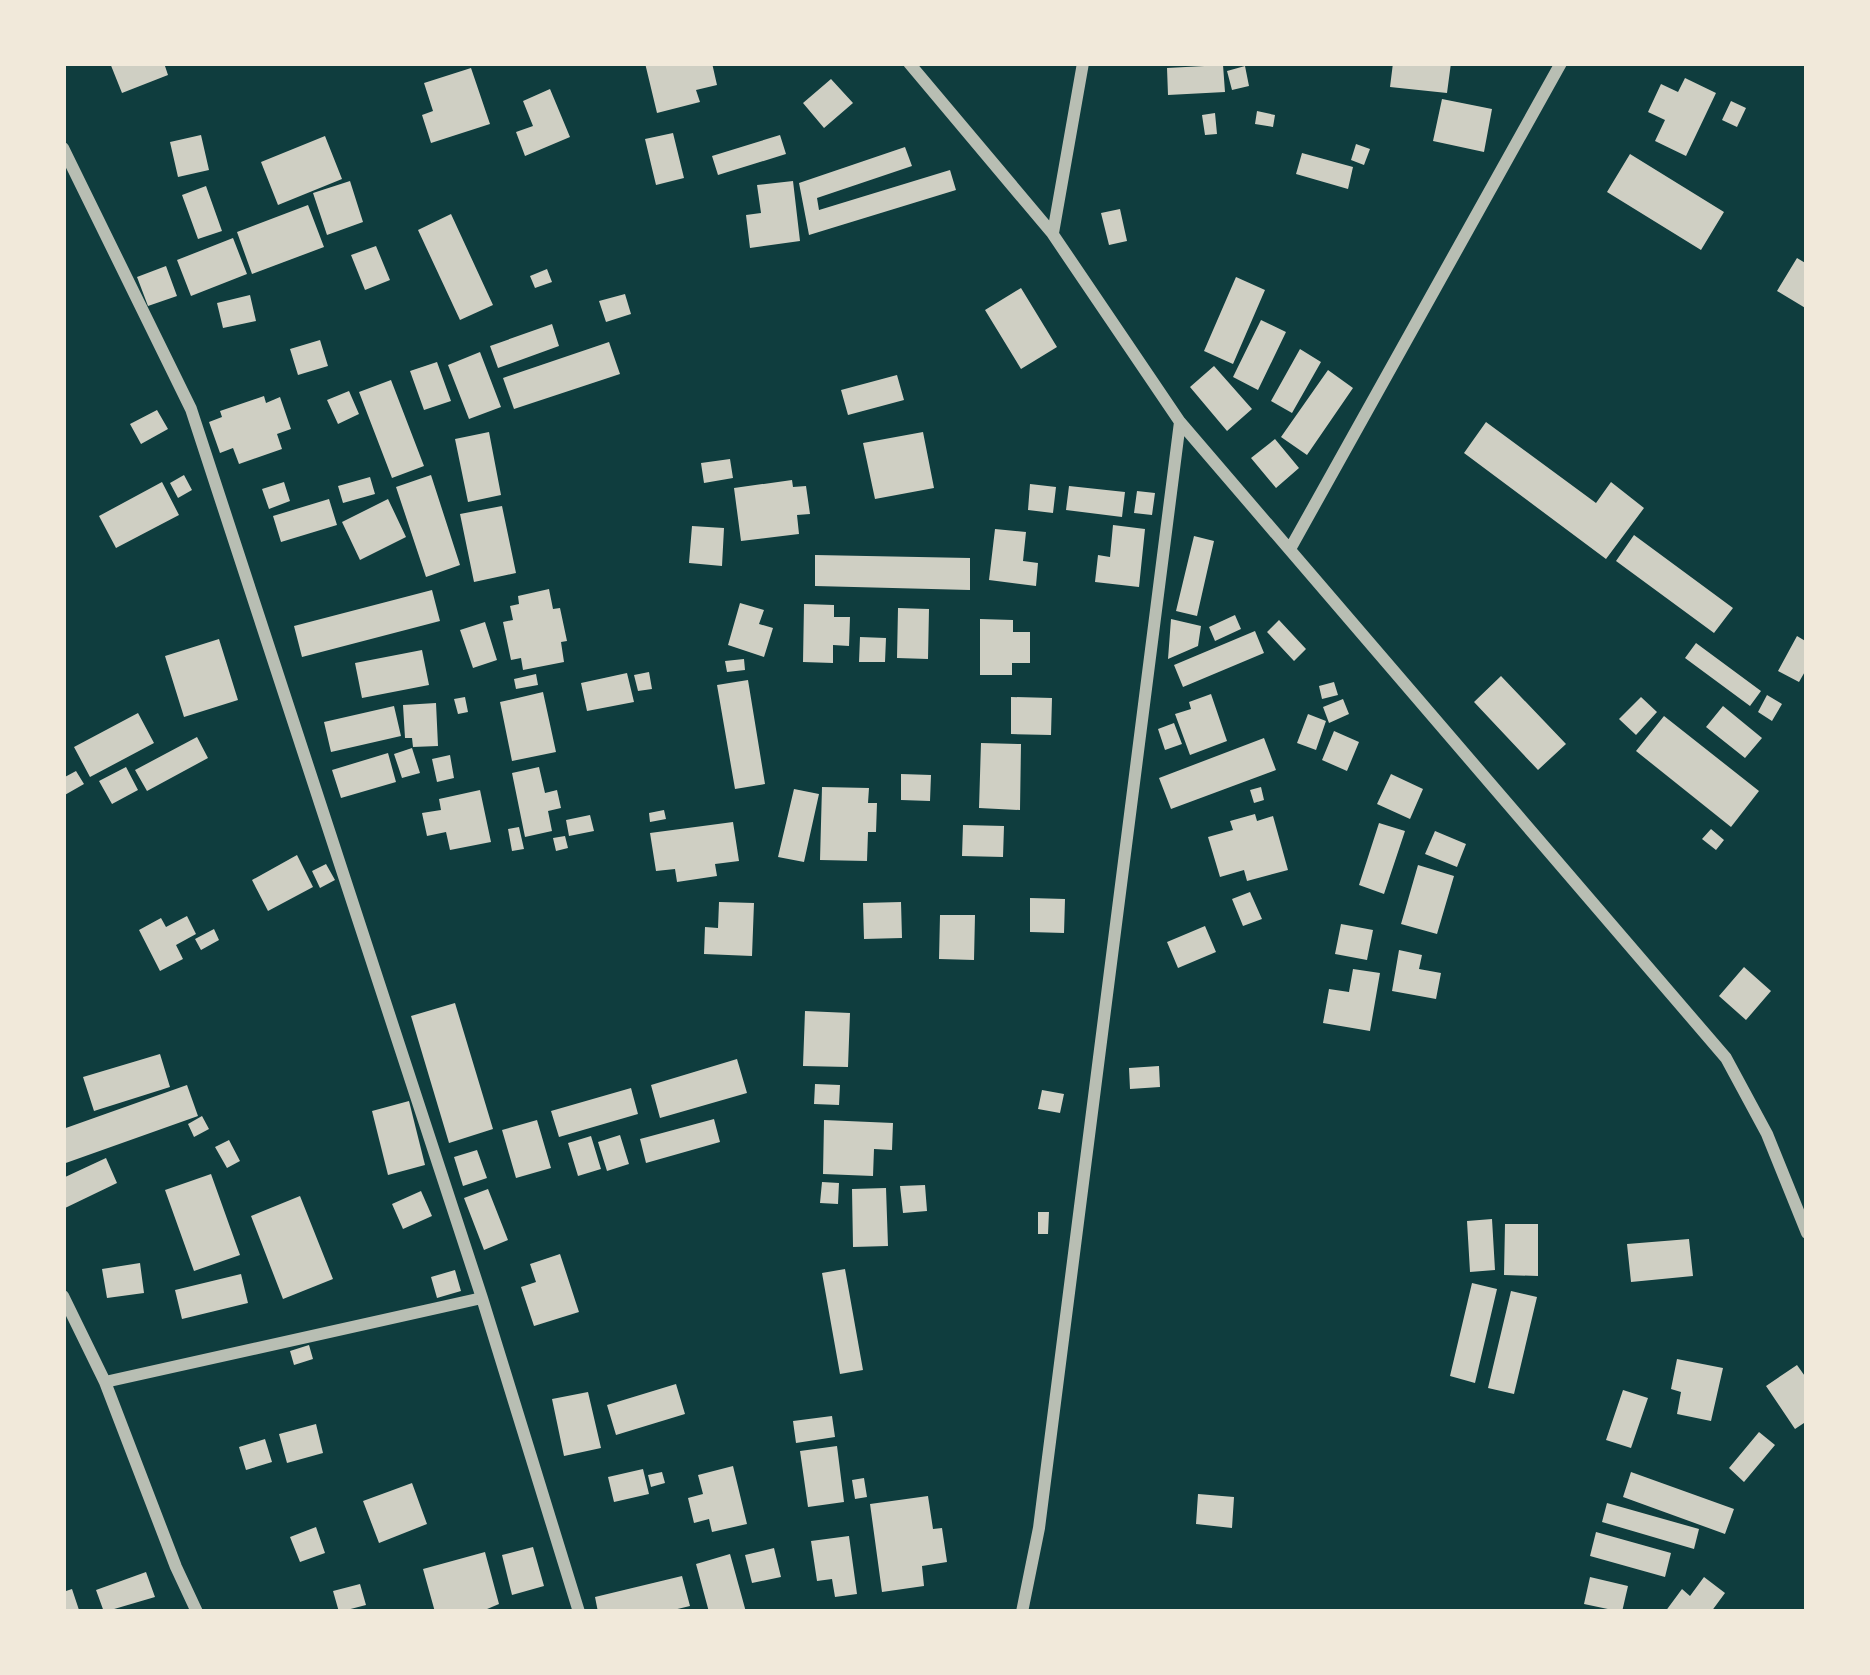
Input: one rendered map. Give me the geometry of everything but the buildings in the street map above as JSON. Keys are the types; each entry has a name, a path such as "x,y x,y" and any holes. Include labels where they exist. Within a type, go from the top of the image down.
{"street":[{"path":"909,63 1052,233 1180,422 1726,1058 1767,1134 1807,1234"},
{"path":"1052,233 1083,63"},
{"path":"1290,549 1561,63"},
{"path":"63,148 191,409 482,1298 579,1612"},
{"path":"1022,1612 1039,1528 1180,422"},
{"path":"63,1296 105,1382 197,1612"},
{"path":"105,1382 482,1298"}]}
